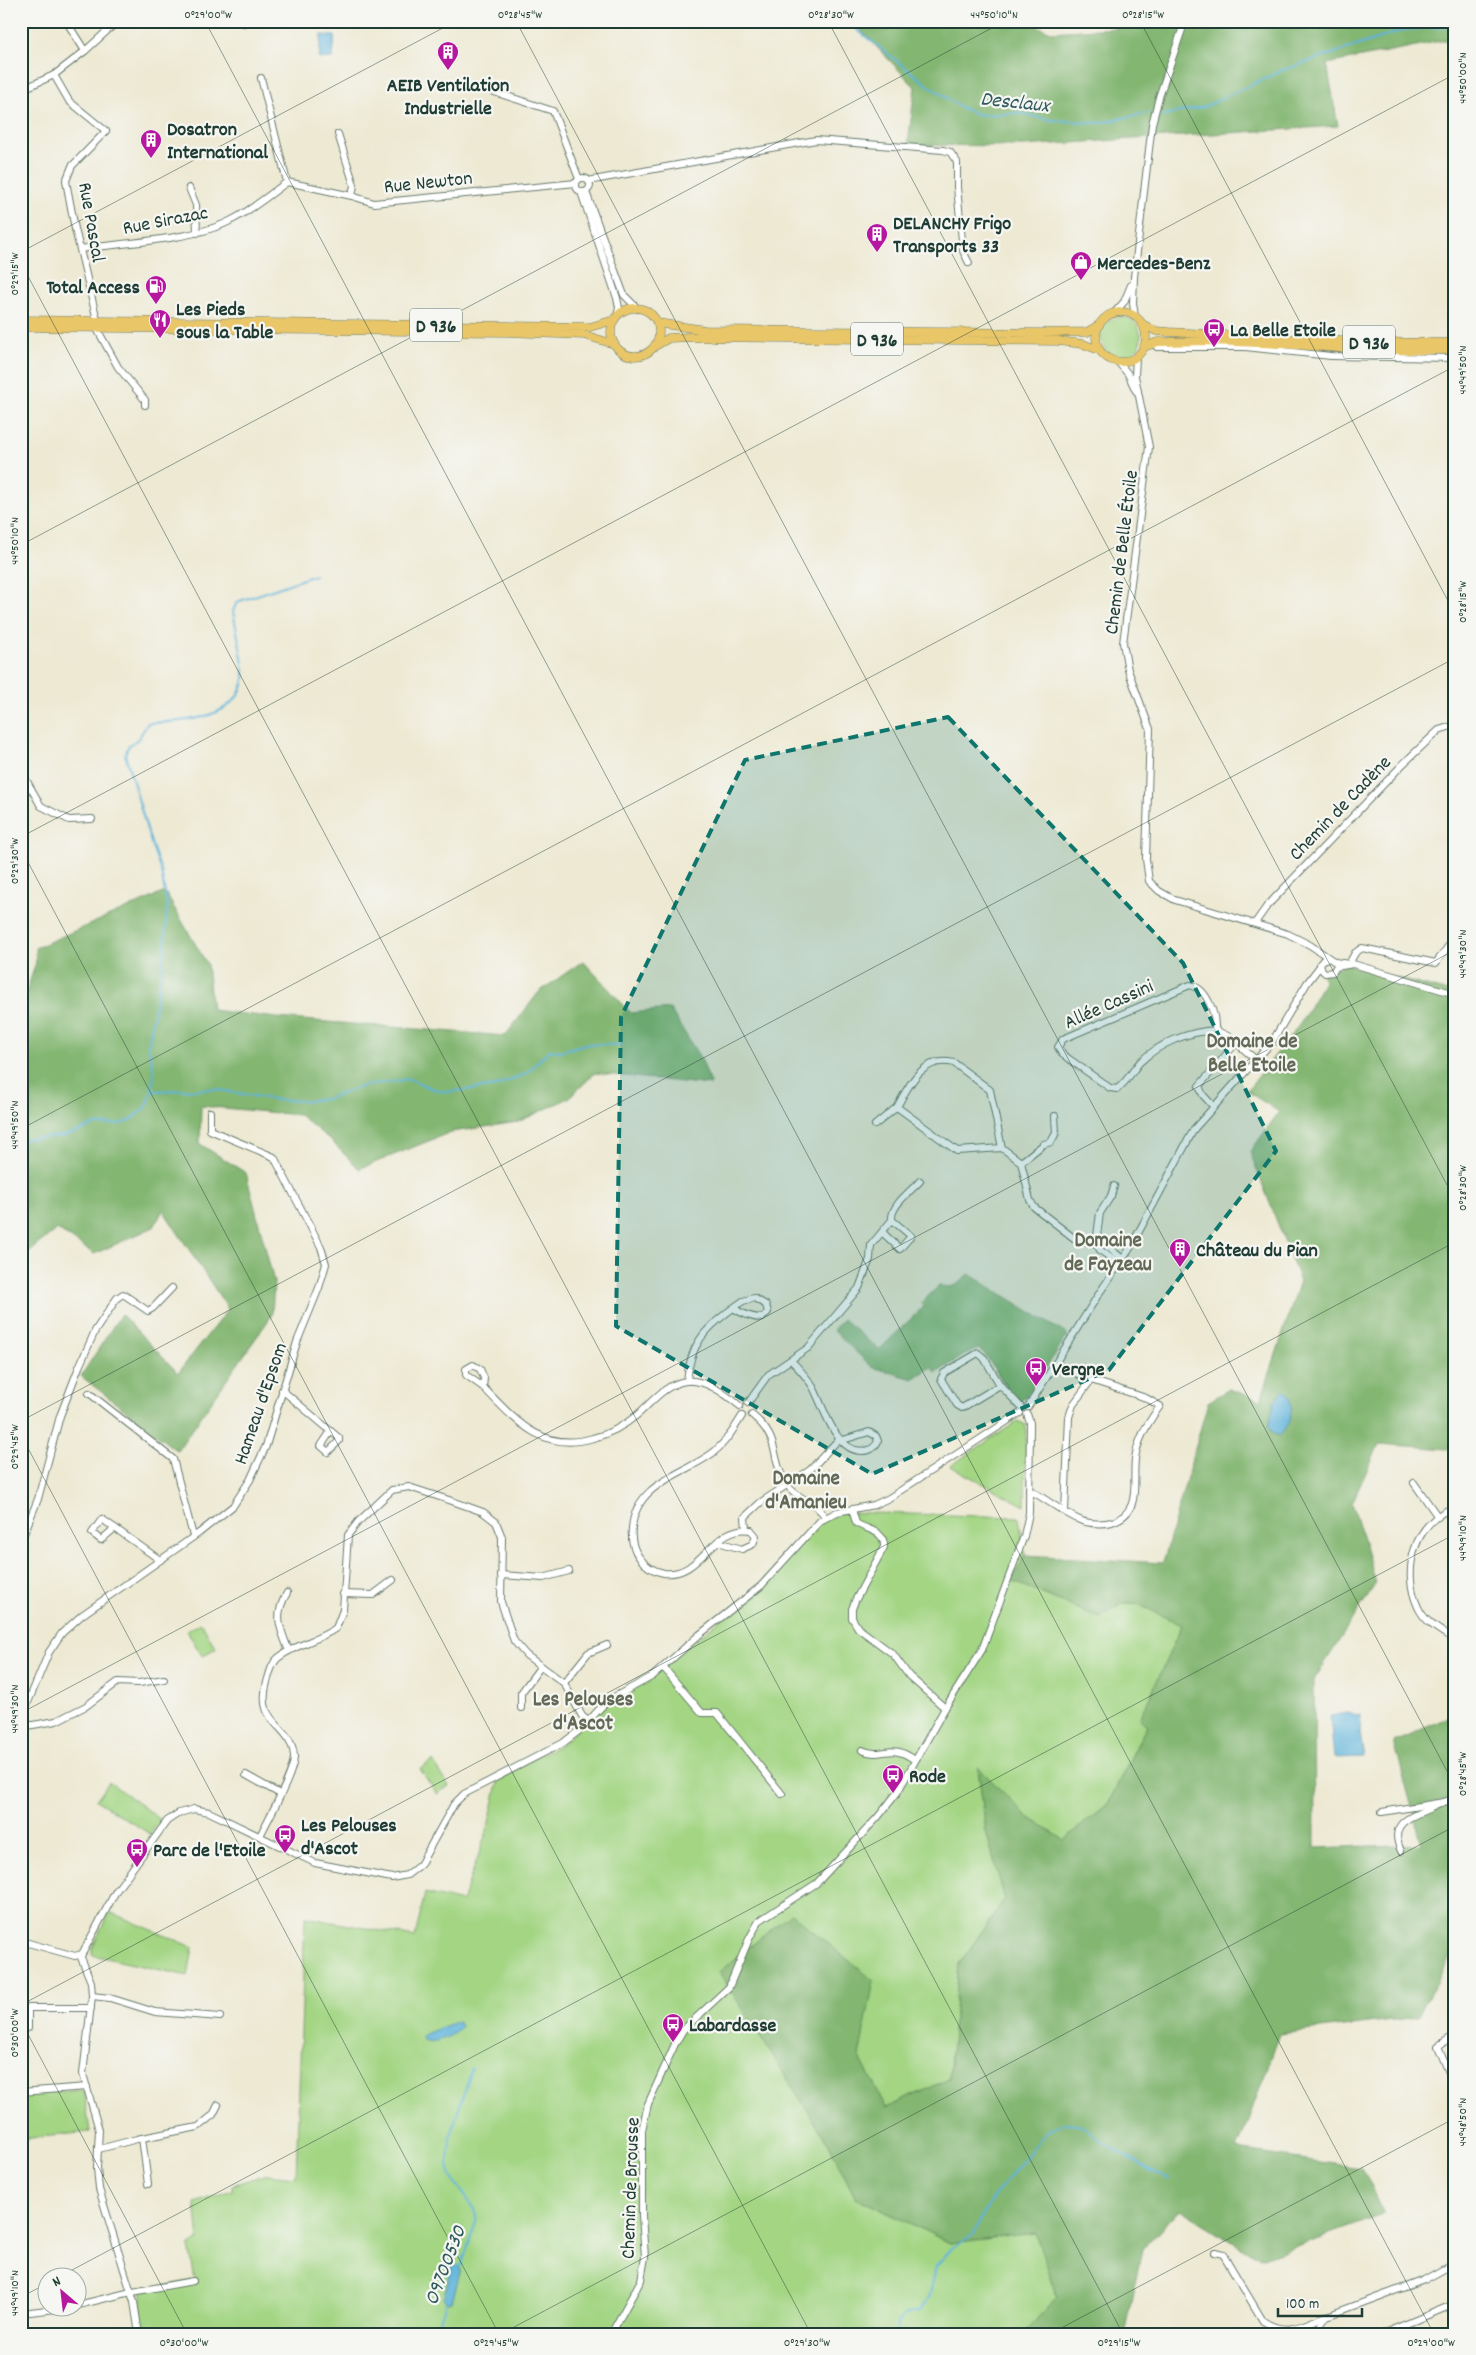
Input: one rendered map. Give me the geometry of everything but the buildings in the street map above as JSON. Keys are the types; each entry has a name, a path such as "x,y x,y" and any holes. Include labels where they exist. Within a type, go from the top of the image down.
{"main road":[{"path":"638,309 650,314 657,323 659,335 654,346 647,353 634,356 622,352 614,344 611,332 616,318 626,310 638,309"},
{"path":"1121,312 1136,317 1142,324 1146,336 1144,347 1136,357 1118,362 1104,356 1096,338 1099,325 1113,314 1121,312"},
{"name":"D 936","path":"21,327 96,324 590,326 616,318"},
{"name":"D 936","path":"21,320 96,324 554,333 584,336 614,344"},
{"name":"D 936","path":"657,323 705,330 1042,333 1087,332 1099,325"},
{"name":"D 936","path":"1142,324 1156,331 1169,332 1361,342 1455,343"},
{"name":"D 936","path":"654,346 664,340 677,337 758,337 1058,341 1083,344 1100,350"},
{"name":"D 936","path":"1144,347 1158,342 1211,341 1368,350 1455,350"}],"street":[{"path":"66,21 85,51"},
{"path":"21,90 54,75 85,51 118,21"},
{"path":"1136,317 1132,303 1134,277 1152,124 1159,97 1185,21"},
{"name":"Rue Pascal","path":"54,75 69,101 106,131 72,166 66,180 96,324 118,367 145,400 145,405"},
{"path":"261,78 287,182"},
{"path":"485,89 553,111 577,181 576,189 583,192 624,295 638,309"},
{"path":"338,134 354,186 352,196"},
{"path":"577,181 584,178 588,181 816,140 943,150 950,152 957,162 957,187 963,252 969,264"},
{"name":"Rue Newton","path":"287,182 352,196 374,204 577,181"},
{"path":"583,192 590,186 588,181"},
{"name":"Rue Sirazac","path":"80,250 197,233 229,222 255,206 287,182"},
{"path":"189,188 196,206 197,233"},
{"path":"583,192 617,298 619,308 616,318"},
{"path":"1113,314 1124,302 1134,277"},
{"path":"1157,348 1245,347 1330,356 1455,358"},
{"name":"Chemin de Belle Étoile","path":"1136,357 1135,372 1149,447 1123,642 1128,670 1150,728 1146,859 1149,881 1159,891 1175,900 1288,934 1310,945 1333,962"},
{"name":"Chemin de Belle Étoile","path":"1118,362 1128,374 1140,400"},
{"name":"Chemin de Cadène","path":"1255,923 1267,906 1403,764 1439,730 1455,725"},
{"path":"21,771 41,806 69,820 92,819"},
{"path":"1349,964 1356,953 1362,948 1436,963 1455,937"},
{"path":"1317,951 1321,965 1326,973"},
{"path":"1312,978 1333,972 1333,962"},
{"path":"21,1941 75,1956 80,1955 86,1949 110,1899 167,1821 179,1813 201,1810 225,1819 324,1866 384,1878 402,1876 416,1869 423,1861 454,1804 464,1794 559,1746 577,1733 610,1698 641,1684 663,1668 699,1635 761,1586 775,1573 809,1531 825,1518 852,1509 874,1505 889,1498 1024,1410 1121,1261 1194,1129 1277,1035 1307,983 1321,965 1333,962 1349,964 1455,994"},
{"name":"Allée Cassini","path":"1190,985 1195,986 1207,995 1215,1030 1193,1033 1164,1045 1140,1063 1117,1089 1110,1088 1062,1054 1058,1047 1063,1039 1190,985"},
{"path":"1215,1030 1236,1042 1256,1060"},
{"path":"1213,1106 1203,1095 1200,1086 1236,1042"},
{"path":"875,1125 897,1107 916,1074 942,1061 954,1063 990,1090 1002,1148"},
{"path":"897,1107 957,1151 1002,1148 1021,1162 1030,1200 1034,1207 1075,1239 1096,1242 1105,1246 1121,1261"},
{"name":"Hameau d'Epsom","path":"21,1723 49,1652 62,1633 82,1615 233,1506 250,1480 266,1446 282,1390 326,1264 321,1247 274,1157 210,1130 210,1112"},
{"path":"1021,1162 1044,1144 1052,1142 1056,1133 1055,1116"},
{"path":"882,1232 900,1249 911,1236 892,1220 891,1215 898,1204 920,1182"},
{"path":"1096,1242 1100,1213 1112,1196 1114,1186"},
{"path":"740,1406 748,1403 768,1375 808,1348 859,1288 870,1259 871,1245 892,1220"},
{"path":"21,1541 38,1498 60,1416 95,1332 117,1298 123,1294 148,1311 172,1288"},
{"path":"687,1381 691,1354 702,1334 733,1308 743,1301 754,1298 766,1305 768,1312 762,1318 758,1318 733,1308"},
{"path":"1000,1385 962,1408 957,1405 941,1379 944,1373 978,1353 984,1358 1000,1385 1024,1410"},
{"path":"746,1529 744,1517 761,1502 810,1470 841,1439 869,1432 876,1436 878,1442 872,1449 858,1452 850,1449 841,1439 824,1412 813,1387 791,1360"},
{"path":"1029,1490 1082,1521 1108,1523 1119,1519 1130,1510 1135,1496 1133,1463 1136,1451 1141,1438 1160,1406 1146,1398 1091,1380 1054,1364"},
{"path":"1065,1511 1069,1417 1073,1406 1091,1380"},
{"path":"483,1387 499,1405 526,1428 553,1441 584,1441 614,1430 631,1420 667,1388 687,1381 700,1383 724,1393 740,1406"},
{"path":"282,1390 331,1431"},
{"path":"88,1393 173,1459 193,1536"},
{"path":"748,1403 753,1408 752,1415"},
{"path":"740,1406 739,1410 742,1416"},
{"name":"Chemin de Brousse","path":"611,2334 641,2280 645,2257 642,2216 642,2130 648,2104 683,2030 729,1987 749,1939 759,1921 817,1883 878,1817 897,1793 945,1708 982,1650 1024,1536 1029,1513 1030,1423 1024,1410"},
{"path":"742,1416 748,1417 752,1415"},
{"path":"752,1415 771,1435 781,1474 788,1486 796,1495 817,1506 825,1518"},
{"path":"718,1542 742,1549 748,1548 755,1542 756,1536 753,1531 746,1529 733,1530 718,1542 691,1566 683,1571 672,1574 655,1571 636,1552 631,1535 633,1519 639,1504 655,1487 679,1470 713,1452 732,1432 742,1416"},
{"path":"1414,1483 1438,1517"},
{"path":"260,1836 293,1764 293,1749 267,1713 264,1702 272,1664 289,1651 336,1628 342,1617 348,1534 392,1490 410,1487 483,1512 496,1522 502,1538 501,1602 514,1641 522,1651 564,1683 582,1716 588,1721"},
{"path":"1455,1507 1429,1524 1417,1542 1410,1562 1411,1587 1419,1608 1433,1626 1455,1640"},
{"path":"852,1509 856,1523 878,1533 884,1541 884,1547 855,1601 852,1609 852,1618 858,1628 893,1654 908,1676 945,1708"},
{"path":"115,1528 160,1560"},
{"path":"501,1576 543,1578 569,1571"},
{"path":"343,1594 373,1595 393,1580"},
{"path":"287,1593 280,1604 278,1622 289,1651"},
{"path":"564,1683 588,1653 607,1645"},
{"path":"521,1708 521,1693 541,1666"},
{"path":"663,1668 702,1713 717,1713 781,1790"},
{"path":"21,1727 56,1721 86,1706 118,1682 139,1683 164,1679"},
{"path":"862,1750 872,1755 892,1750 904,1752 915,1760"},
{"path":"246,1775 280,1794"},
{"path":"1401,1851 1395,1833 1398,1826 1412,1817 1455,1798"},
{"path":"1382,1812 1444,1802"},
{"path":"80,1955 91,1982 91,2008 83,2063 87,2087 97,2123 99,2149 97,2168 102,2202 131,2292 138,2318 139,2334"},
{"path":"92,1996 110,1998 155,2012 220,2017"},
{"path":"28,2028 28,2008 91,2008"},
{"path":"1455,2035 1438,2046 1455,2087"},
{"path":"21,2092 87,2087"},
{"path":"99,2149 198,2127 213,2115 218,2105"},
{"path":"142,2138 148,2184"},
{"path":"1215,2252 1224,2254 1263,2321 1274,2328 1288,2331 1424,2280 1455,2263"},
{"path":"88,2303 131,2292 193,2281"},
{"path":"1382,2334 1452,2305"},
{"path":"21,2313 38,2311"},
{"path":"1301,2326 1312,2334 1327,2316"}],"highlighted area":[{"path":"948,717 1183,963 1276,1151 1109,1370 872,1474 616,1326 621,1017 745,760"}],"green space":[{"path":"852,21 1026,21 1051,32 1164,25 1176,21 1455,21 1455,38 1327,64 1338,126 1023,146 908,145 915,87"},
{"path":"1125,317 1132,320 1138,326 1141,337 1140,345 1132,354 1125,357 1117,357 1110,354 1102,345 1101,333 1104,326 1113,318"},
{"path":"165,892 207,964 212,1010 277,1018 505,1036 539,992 583,961 631,1013 670,1009 702,1061 711,1085 595,1073 569,1098 518,1122 451,1132 359,1169 328,1138 299,1115 201,1106 200,1144 246,1173 274,1282 272,1315 177,1451 81,1376 121,1314 178,1373 228,1309 163,1210 154,1227 94,1254 57,1229 21,1258 21,1009 36,962 35,948"},
{"path":"1346,964 1455,994 1455,1427 1448,1449 1379,1444 1352,1503 1376,1583 1314,1680 1315,1848 1422,1844 1394,1742 1455,1714 1455,1949 1417,2017 1280,2034 1237,2150 1362,2168 1385,2214 1260,2259 1180,2209 1142,2250 1124,2334 1023,2334 1058,2296 1035,2233 950,2243 855,2197 829,2144 719,1972 791,1913 874,1981 859,2056 886,2108 949,2079 959,1964 1005,1899 986,1831 978,1767 1028,1817 1064,1840 1108,1804 1147,1725 1140,1719 1182,1625 1138,1604 1121,1604 1100,1618 1012,1581 1025,1555 1163,1563 1208,1402 1229,1389 1261,1400 1300,1281 1250,1152 1279,1112 1247,1091 1300,1024 1324,982 1322,970 1324,972"},
{"path":"969,1274 1068,1335 1027,1396 1020,1401 1007,1388 984,1353 979,1349 971,1351 936,1373 932,1367 913,1379 872,1367 833,1330 843,1319 879,1350 924,1306 921,1303 939,1286 948,1287 956,1285"},
{"path":"1018,1421 1026,1425 1025,1506 950,1466"},
{"path":"837,1512 1019,1517 1025,1555 1012,1581 1100,1618 1121,1604 1138,1604 1182,1625 1140,1719 1147,1725 1108,1804 1064,1840 1028,1817 978,1768 986,1831 1005,1899 959,1964 949,2079 886,2108 859,2056 873,1981 786,2075 829,2144 855,2197 950,2243 1035,2232 1058,2297 1023,2334 141,2334 142,2290 195,2280 189,2247 199,2240 195,2203 232,2190 232,2185 267,2174 296,2177 305,1917 415,1937 425,1893 462,1902 487,1831 500,1775 563,1743 600,1707 641,1684 748,1597 809,1531"},
{"path":"201,1623 216,1648 202,1656 187,1631"},
{"path":"433,1761 449,1786 437,1794 420,1769"},
{"path":"109,1782 161,1820 150,1834 96,1800"},
{"path":"109,1912 193,1947 188,1976 92,1955 92,1949"},
{"path":"84,2090 90,2132 21,2139 21,2094"}],"water":[{"path":"321,35 335,36 333,58 319,59"},
{"path":"1284,1390 1290,1400 1291,1413 1287,1426 1279,1436 1273,1433 1269,1426 1274,1402"},
{"path":"1346,1713 1361,1715 1360,1732 1364,1757 1334,1758 1330,1716"},
{"path":"458,2021 461,2026 449,2036 433,2041 423,2040 422,2037 425,2034"},
{"path":"452,2266 457,2266 461,2269 452,2302 448,2303 443,2299"}],"waterway":[{"name":"Desclaux","path":"849,21 856,29 929,86 962,108 980,115 1018,113 1051,120 1099,123 1148,113"},
{"name":"Desclaux","path":"1160,116 1204,107 1283,70 1404,30 1455,26"},
{"path":"21,1141 65,1136 95,1125 119,1124 130,1121 147,1106 152,1091 154,1071 148,1047 165,947 167,905 161,871 125,754 129,745 138,739 148,723 206,716 220,711 231,703 240,693 244,679 242,657 233,611 237,602 315,575"},
{"path":"152,1091 214,1089 277,1100 308,1101 327,1099 363,1086 409,1079 436,1090 449,1092 497,1086 527,1073 549,1050 561,1051 585,1044 622,1045"},
{"name":"O9700530","path":"457,2267 462,2265 476,2221 472,2207 452,2177 448,2160 452,2134 472,2068"},
{"path":"896,2334 898,2322 905,2314 919,2311 929,2299 936,2266 952,2248 974,2234 990,2201 1047,2131 1062,2123 1079,2124 1119,2153 1169,2180"},
{"name":"O9700530","path":"435,2334 446,2303"}],"place":[{"name":"AEIB Ventilation Industrielle","path":"448,71"},
{"name":"Dosatron International","path":"151,159"},
{"name":"DELANCHY Frigo Transports 33","path":"877,253"},
{"name":"Mercedes-Benz","path":"1081,281"},
{"name":"Total Access","path":"156,305"},
{"name":"Les Pieds sous la Table","path":"160,339"},
{"name":"La Belle Etoile","path":"1214,348"},
{"name":"Château du Pian","path":"1180,1268"},
{"name":"Vergne","path":"1036,1387"},
{"name":"Rode","path":"893,1794"},
{"name":"Les Pelouses d'Ascot","path":"285,1854"},
{"name":"Parc de l'Etoile","path":"137,1868"},
{"name":"Labardasse","path":"673,2043"}],"district":[{"name":"Domaine de Belle Etoile","path":"1252,1052"},
{"name":"Domaine de Fayzeau","path":"1108,1251"},
{"name":"Domaine d'Amanieu","path":"806,1489"},
{"name":"Les Pelouses d'Ascot","path":"583,1710"}]}
